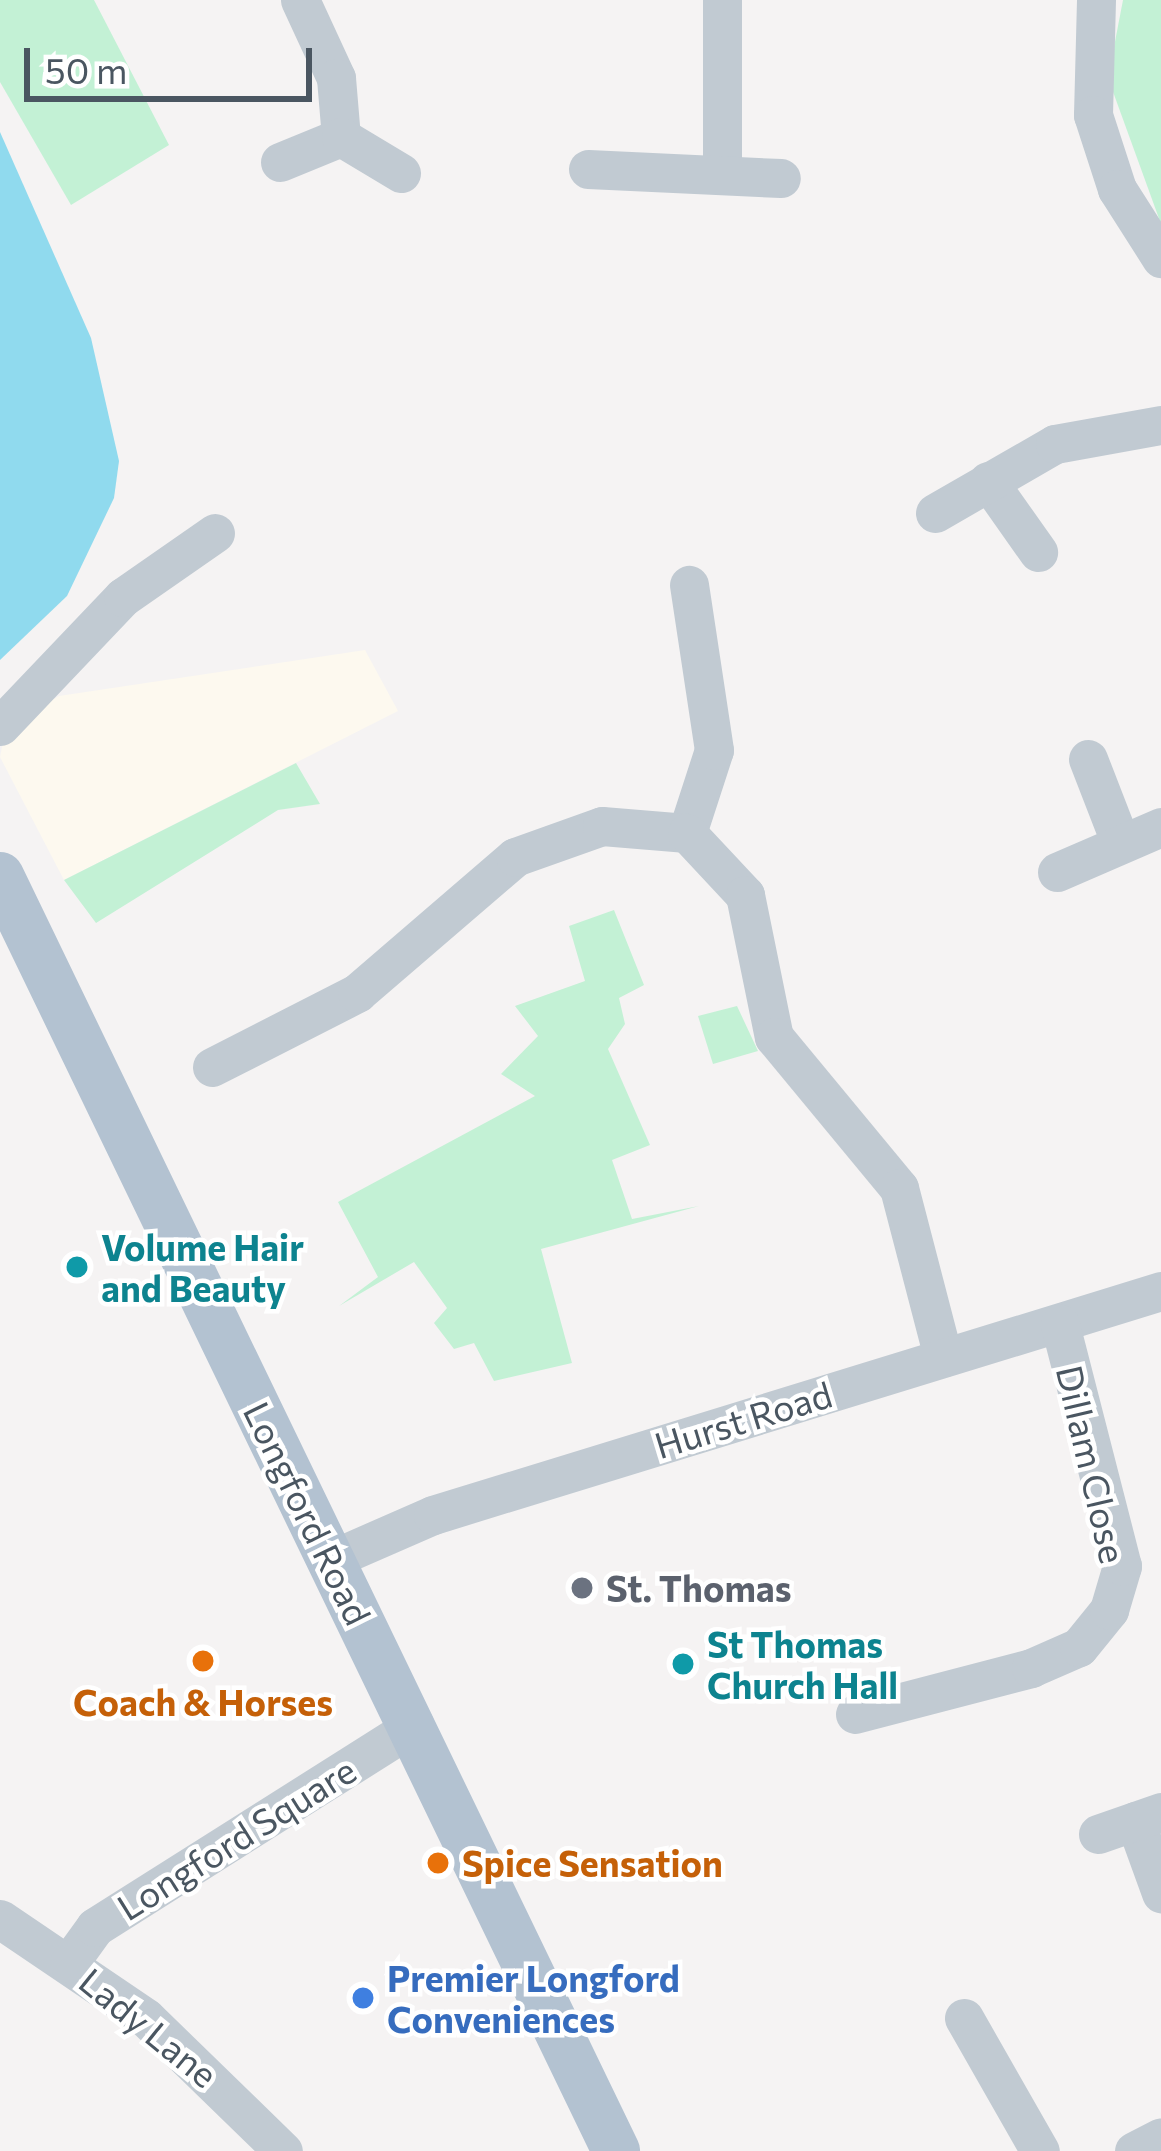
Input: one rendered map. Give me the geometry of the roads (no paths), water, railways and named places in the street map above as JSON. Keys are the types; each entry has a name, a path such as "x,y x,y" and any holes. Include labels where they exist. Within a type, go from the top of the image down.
{"main road":[{"name":"Longford Road","path":"0,876 616,2151"}],"street":[{"path":"300,0 336,78 341,137"},
{"path":"722,0 722,173"},
{"path":"1096,0 1097,133 1161,258"},
{"path":"280,162 341,137"},
{"path":"341,137 400,173"},
{"path":"587,169 781,178"},
{"path":"934,513 1055,444 1161,425"},
{"path":"988,481 1038,552"},
{"path":"0,726 123,597 215,533"},
{"path":"687,833 714,749 689,585"},
{"path":"1088,759 1119,839"},
{"path":"212,1067 357,993 515,857 602,826 687,833 745,896 758,998 785,1055 899,1187 943,1357"},
{"path":"1057,872 1119,839 1161,827"},
{"name":"Hurst Road","path":"330,1560 433,1515 1161,1291"},
{"name":"Dillam Close","path":"855,1714 1031,1668 1079,1647 1109,1610 1122,1567 1060,1324"},
{"name":"Longford Square","path":"69,1963 95,1927 414,1725"},
{"path":"1131,1822 1161,1893"},
{"name":"Lady Lane","path":"0,1919 69,1963 210,2073 283,2151"},
{"path":"964,2018 1040,2151"},
{"path":"1134,2151 1161,2137"}],"water":[{"path":"0,132 91,338 119,461 114,498 67,596 0,660"}],"place":[{"name":"Volume Hair and Beauty","path":"77,1267"},
{"name":"St. Thomas","path":"582,1588"},
{"name":"Coach & Horses","path":"203,1661"},
{"name":"St Thomas Church Hall","path":"683,1664"},
{"name":"Spice Sensation","path":"438,1863"},
{"name":"Premier Longford Conveniences","path":"363,1998"}]}
